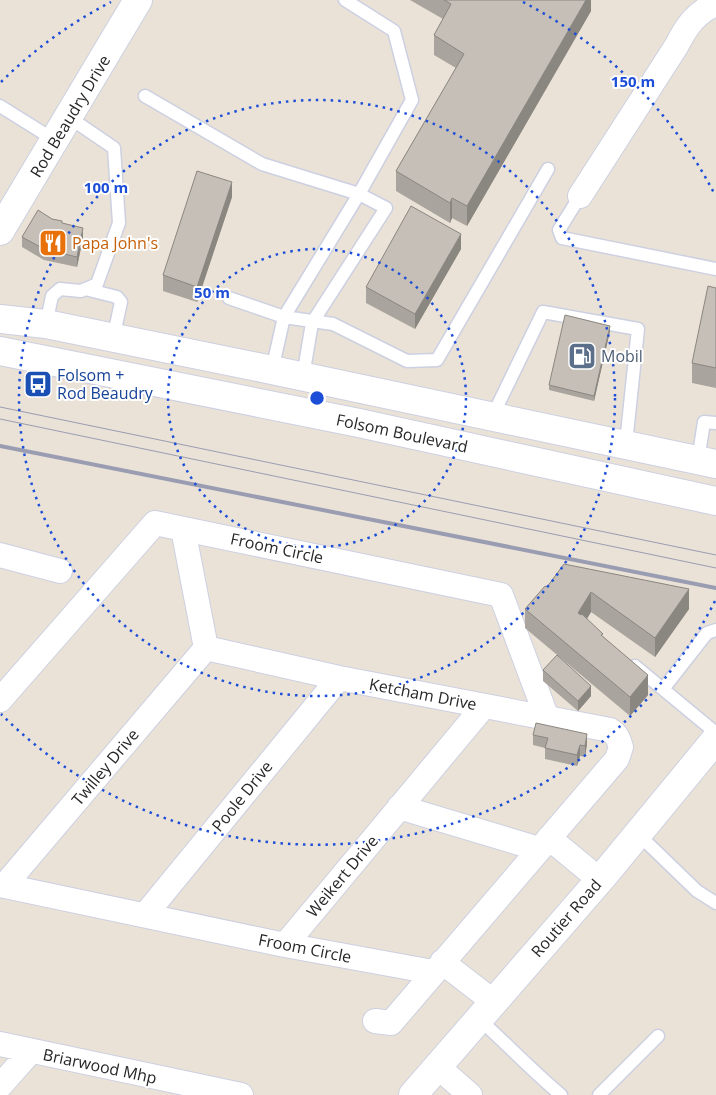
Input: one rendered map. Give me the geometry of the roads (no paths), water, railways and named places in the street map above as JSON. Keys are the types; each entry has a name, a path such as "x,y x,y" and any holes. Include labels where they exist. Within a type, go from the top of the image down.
{"main road":[{"name":"Rod Beaudry Drive","path":"0,231 70,118 138,0"},
{"path":"0,318 46,324 303,376 626,443 707,462"},
{"name":"Folsom Boulevard","path":"0,351 359,424 716,501"},
{"path":"359,424 382,414 454,427 474,424 493,416"},
{"name":"Routier Road","path":"413,1095 600,880 716,739"}],"street":[{"path":"580,196 677,45 686,27 694,18 716,4"},
{"name":"Froom Circle","path":"0,700 155,523 502,595 547,718"},
{"path":"183,529 206,648"},
{"path":"0,555 60,571"},
{"name":"Ketcham Drive","path":"206,648 339,678 610,730 616,733 622,747 616,759 544,843"},
{"name":"Twilley Drive","path":"2,886 206,648"},
{"name":"Poole Drive","path":"145,915 339,678"},
{"name":"Weikert Drive","path":"285,945 484,706"},
{"path":"399,807 544,843 600,880"},
{"path":"376,1021 391,1023 544,843"},
{"name":"Froom Circle","path":"2,886 285,945 438,967"},
{"path":"438,967 487,1010"},
{"name":"Briarwood Mhp","path":"0,1044 194,1091 241,1095"},
{"name":"Briarwood Mhp","path":"0,1086 31,1051"},
{"path":"438,1067 470,1095"}],"lane":[{"path":"272,370 284,318 359,194 412,100 394,31 346,0"},
{"path":"145,96 262,164 359,194 386,208 312,323 303,376"},
{"path":"0,106 56,141"},
{"path":"70,118 114,148 118,223 97,284 85,289"},
{"path":"229,298 284,318 312,323 333,324 407,361 437,360 548,169"},
{"path":"580,196 559,230 562,238 716,269"},
{"path":"46,324 52,296 60,290 85,289 117,297 122,302 113,339"},
{"path":"493,416 544,312 638,329 626,443"},
{"path":"707,462 704,422 716,423"},
{"path":"663,689 707,633 716,630"},
{"path":"626,658 716,733"},
{"path":"638,834 697,891 716,903"},
{"path":"487,1010 508,1044 529,1068 561,1095"},
{"path":"599,1095 658,1036"}],"tram line":[{"path":"0,407 716,555"},
{"path":"0,419 716,568"}],"railway":[{"path":"0,446 716,588"}],"place":[{"name":"Papa John's","path":"53,243"},
{"name":"Mobil","path":"582,356"},
{"name":"Folsom + Rod Beaudry","path":"38,384"}]}
